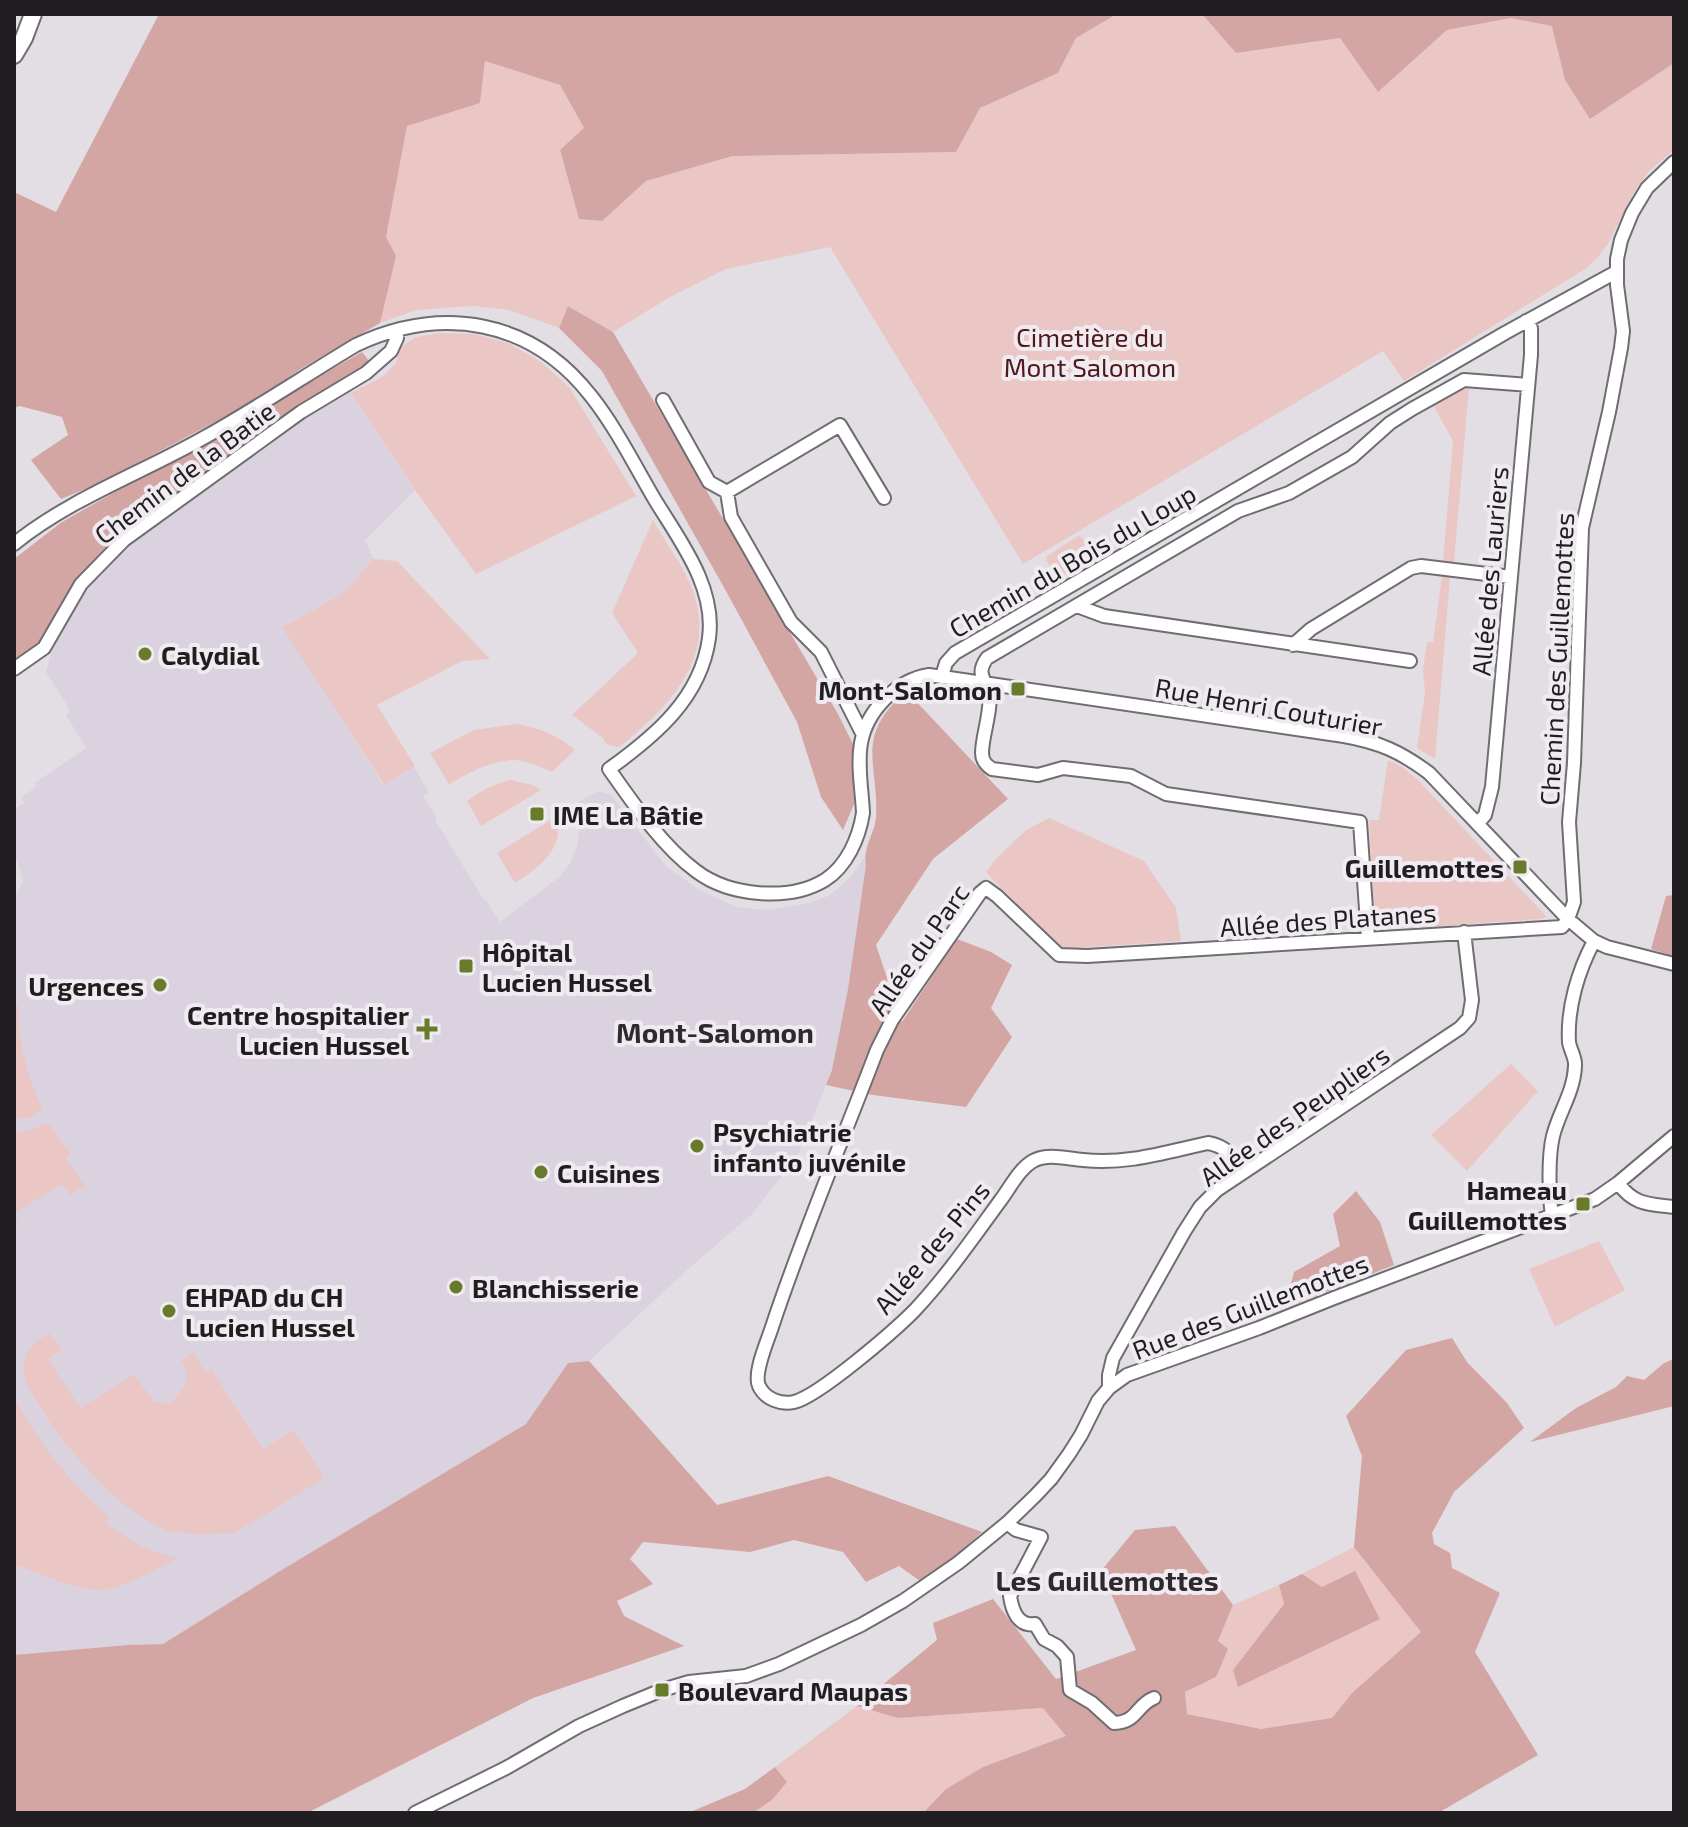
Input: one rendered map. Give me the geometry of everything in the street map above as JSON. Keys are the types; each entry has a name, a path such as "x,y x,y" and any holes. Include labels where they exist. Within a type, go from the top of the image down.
{"street":[{"path":"14,55 33,14"},
{"name":"Chemin des Guillemottes","path":"1568,919 1574,902 1569,822 1582,528 1621,348 1623,331 1616,272 1621,240 1632,213 1647,188 1674,162"},
{"name":"Chemin du Bois du Loup","path":"397,330 417,325 455,323 501,331 535,346 567,370 591,396 685,549 702,583 710,615 710,634 704,661 693,688 672,717 609,769 649,823 696,871 723,886 745,892 780,893 825,880 851,851 863,813 860,768 863,735 890,693 919,677 942,676 946,663 955,653 1526,321 1616,272"},
{"name":"Allée des Lauriers","path":"1478,823 1485,815 1492,787 1528,385 1531,328 1526,321"},
{"path":"14,544 68,507 204,438 356,345 397,330"},
{"name":"Chemin de la Batie","path":"14,669 44,648 81,584 124,540 301,412 366,373 391,351 397,330"},
{"path":"1368,938 1360,822 1166,794 1131,776 1063,768 1038,775 997,771 986,765 982,754 989,695 981,671 987,658 1238,511 1289,493 1352,457 1390,423 1464,380 1528,385"},
{"path":"663,400 709,482 727,492"},
{"path":"727,492 840,425 884,498"},
{"path":"727,492 731,517 791,622 821,652 863,735"},
{"path":"1293,645 1311,629 1411,568 1421,566 1511,577"},
{"path":"1077,606 1104,616 1410,661"},
{"name":"Rue Henri Couturier","path":"942,676 1369,740 1410,758 1429,773 1568,919"},
{"name":"Allée du Parc","path":"856,1105 892,1020 986,888 1059,955 1087,956"},
{"path":"1568,919 1594,941 1607,947 1674,964"},
{"name":"Allée des Platanes","path":"1087,956 1562,927 1568,919"},
{"name":"Allée des Peupliers","path":"1109,1388 1113,1358 1188,1225 1208,1198 1460,1028 1469,1018 1472,1000 1464,932"},
{"path":"1552,1216 1549,1195 1553,1136 1570,1095 1576,1063 1569,1044 1571,1003 1594,941"},
{"name":"Allée des Pins","path":"856,1105 789,1277 760,1364 759,1387 775,1401 797,1401 813,1393 902,1322 926,1298 1022,1172 1036,1159 1048,1156 1103,1163 1125,1161 1208,1143 1229,1151 1245,1171"},
{"name":"Rue des Guillemottes","path":"415,1813 623,1706 689,1682 731,1678 779,1664 903,1601 958,1563 1007,1523 1051,1479 1081,1435 1098,1401 1127,1375 1259,1328 1595,1199 1674,1136"},
{"path":"1618,1183 1629,1196 1643,1204 1674,1207"},
{"path":"1007,1523 1016,1530 1041,1537 1010,1596 1011,1606 1022,1622 1035,1624 1044,1639 1065,1653 1069,1664 1070,1690 1092,1703 1114,1723 1129,1720 1148,1700 1154,1698"}],"shaded area":[{"path":"159,14 1117,14 1076,38 1058,73 980,108 956,152 733,156 646,181 602,221 579,219 560,150 584,128 560,85 485,61 480,103 407,126 386,237 396,256 380,323 299,370 258,399 102,482 61,499 31,460 68,435 62,417 20,406 14,408 14,192 56,212"},
{"path":"1202,14 1674,14 1674,63 1590,119 1565,80 1552,26 1511,18 1447,30 1378,92 1340,38 1236,53"},
{"path":"568,306 613,332 838,714 853,744 854,804 843,830 821,797 797,722 602,371 559,328"},
{"path":"362,352 370,362 171,496 105,551 66,596 47,638 14,669 14,559 62,522"},
{"name":"Centre hospitalier Lucien Hussel","path":"347,387 415,490 365,540 373,559 345,592 283,626 383,785 414,767 429,793 423,796 437,818 435,820 500,922 559,877 570,864 580,828 575,804 598,791 611,795 666,866 698,889 736,907 767,910 810,903 828,896 841,886 864,858 866,865 848,989 832,1070 798,1155 752,1214 589,1361 568,1363 526,1424 163,1644 14,1655 14,898 23,882 14,850 14,810 24,803 21,798 36,787 35,783 86,748 66,715 70,710 46,672 53,647 86,589 118,555 197,492"},
{"path":"901,696 911,696 1008,799 933,859 876,945 902,1022 957,939 991,952 1012,965 991,1008 1012,1037 966,1107 873,1095 826,1085 832,1070 848,989 865,859 876,817 874,739 887,711"},
{"path":"1674,895 1674,956 1651,949 1666,896"},
{"path":"1356,1191 1380,1222 1394,1265 1285,1308 1294,1272 1340,1246 1333,1214"},
{"path":"1452,1338 1467,1362 1507,1403 1524,1428 1454,1492 1432,1533 1434,1544 1450,1553 1452,1568 1500,1593 1475,1652 1538,1755 1438,1813 923,1813 946,1789 983,1767 1066,1736 1043,1708 898,1718 857,1706 937,1640 933,1623 993,1599 1056,1679 1136,1650 1101,1571 1135,1530 1175,1526 1233,1605 1218,1641 1228,1649 1216,1677 1185,1692 1187,1714 1261,1729 1332,1718 1352,1693 1421,1632 1354,1547 1362,1456 1346,1416 1406,1350"},
{"path":"1674,1359 1674,1406 1530,1442 1576,1408 1616,1387 1627,1376 1644,1380 1664,1363"},
{"path":"589,1361 717,1505 828,1476 982,1532 920,1581 899,1566 866,1582 843,1552 794,1540 750,1552 643,1542 630,1559 653,1584 617,1601 624,1616 684,1646 533,1698 307,1813 14,1813 14,1655 163,1644 526,1424 568,1363"},
{"path":"1355,1571 1380,1619 1238,1687 1233,1670 1284,1604 1279,1585 1302,1574 1322,1587"},
{"path":"775,1767 787,1782 772,1800 753,1813 688,1813 745,1789"}],"green space":[{"name":"Cimetière du Mont Salomon","path":"1117,14 1202,14 1236,53 1340,38 1378,92 1447,30 1511,18 1553,26 1565,80 1590,118 1674,63 1674,150 1649,171 1636,189 1608,244 1585,269 1404,381 1383,351 1023,564 830,247 726,269 670,297 613,332 569,306 559,328 509,310 473,306 416,310 380,323 395,256 386,237 407,125 480,103 485,61 560,85 584,128 560,151 579,219 601,221 646,181 734,156 955,152 980,108 1058,73 1076,38"},
{"path":"438,333 474,334 508,343 541,362 569,387 636,496 476,574 415,490 351,393 382,377 395,364 402,346 416,337"},
{"path":"1465,386 1469,387 1454,562 1443,562 1453,441 1433,405"},
{"path":"653,520 690,583 699,616 699,638 684,680 671,698 619,747 606,744 603,738 572,715 638,653 612,613"},
{"path":"1078,536 1082,537 1092,558 1060,577 1055,575 1046,560 1047,556"},
{"path":"373,559 397,561 490,659 462,661 377,705 415,766 384,785 282,627 345,592"},
{"path":"1442,577 1450,577 1435,759 1417,748 1425,693 1423,669 1427,642 1433,642"},
{"path":"515,724 547,732 575,750 552,772 522,761 503,761 484,766 449,784 430,753 474,730"},
{"path":"1388,760 1416,778 1547,917 1414,928 1375,928 1369,820 1379,820"},
{"path":"511,780 541,790 481,826 467,801 488,788"},
{"path":"556,817 557,839 553,848 541,864 515,883 497,853"},
{"path":"1049,818 1144,861 1176,908 1181,941 1059,949 986,872 1026,830"},
{"path":"14,1004 18,1005 24,1059 43,1110 14,1120"},
{"path":"1511,1064 1538,1091 1467,1171 1431,1135"},
{"path":"48,1123 71,1154 66,1158 85,1186 70,1195 62,1184 15,1213 19,1220 14,1221 14,1132"},
{"path":"1599,1241 1625,1290 1555,1327 1529,1269"},
{"path":"49,1333 62,1350 48,1359 80,1408 134,1374 153,1401 170,1404 186,1385 186,1368 181,1360 193,1352 206,1373 212,1370 263,1449 294,1430 324,1478 235,1533 167,1531 137,1515 108,1491 54,1429 25,1382 23,1368 26,1355 35,1342"},
{"path":"14,1397 56,1461 108,1516 107,1524 140,1545 177,1558 128,1583 100,1590 68,1584 14,1565"},
{"path":"1354,1547 1422,1633 1352,1693 1332,1718 1261,1729 1187,1714 1185,1692 1216,1677 1218,1642 1233,1605 1279,1585 1284,1604 1233,1670 1322,1587 1302,1574"},
{"path":"857,1706 898,1718 1044,1708 1067,1737 983,1767 946,1789 923,1813 753,1813 772,1800 787,1782 775,1767"}],"place":[{"name":"Calydial","path":"145,654"},
{"name":"Mont-Salomon","path":"1018,689"},
{"name":"IME La Bâtie","path":"537,814"},
{"name":"Guillemottes","path":"1520,867"},
{"name":"Hôpital Lucien Hussel","path":"466,966"},
{"name":"Urgences","path":"160,985"},
{"name":"Centre hospitalier Lucien Hussel","path":"427,1029"},
{"name":"Psychiatrie infanto juvénile","path":"697,1146"},
{"name":"Cuisines","path":"541,1172"},
{"name":"Hameau Guillemottes","path":"1583,1204"},
{"name":"Blanchisserie","path":"456,1287"},
{"name":"EHPAD du CH Lucien Hussel","path":"169,1311"},
{"name":"Boulevard Maupas","path":"662,1690"}],"district":[{"name":"Mont-Salomon","path":"715,1032"},
{"name":"Les Guillemottes","path":"1107,1580"}]}
